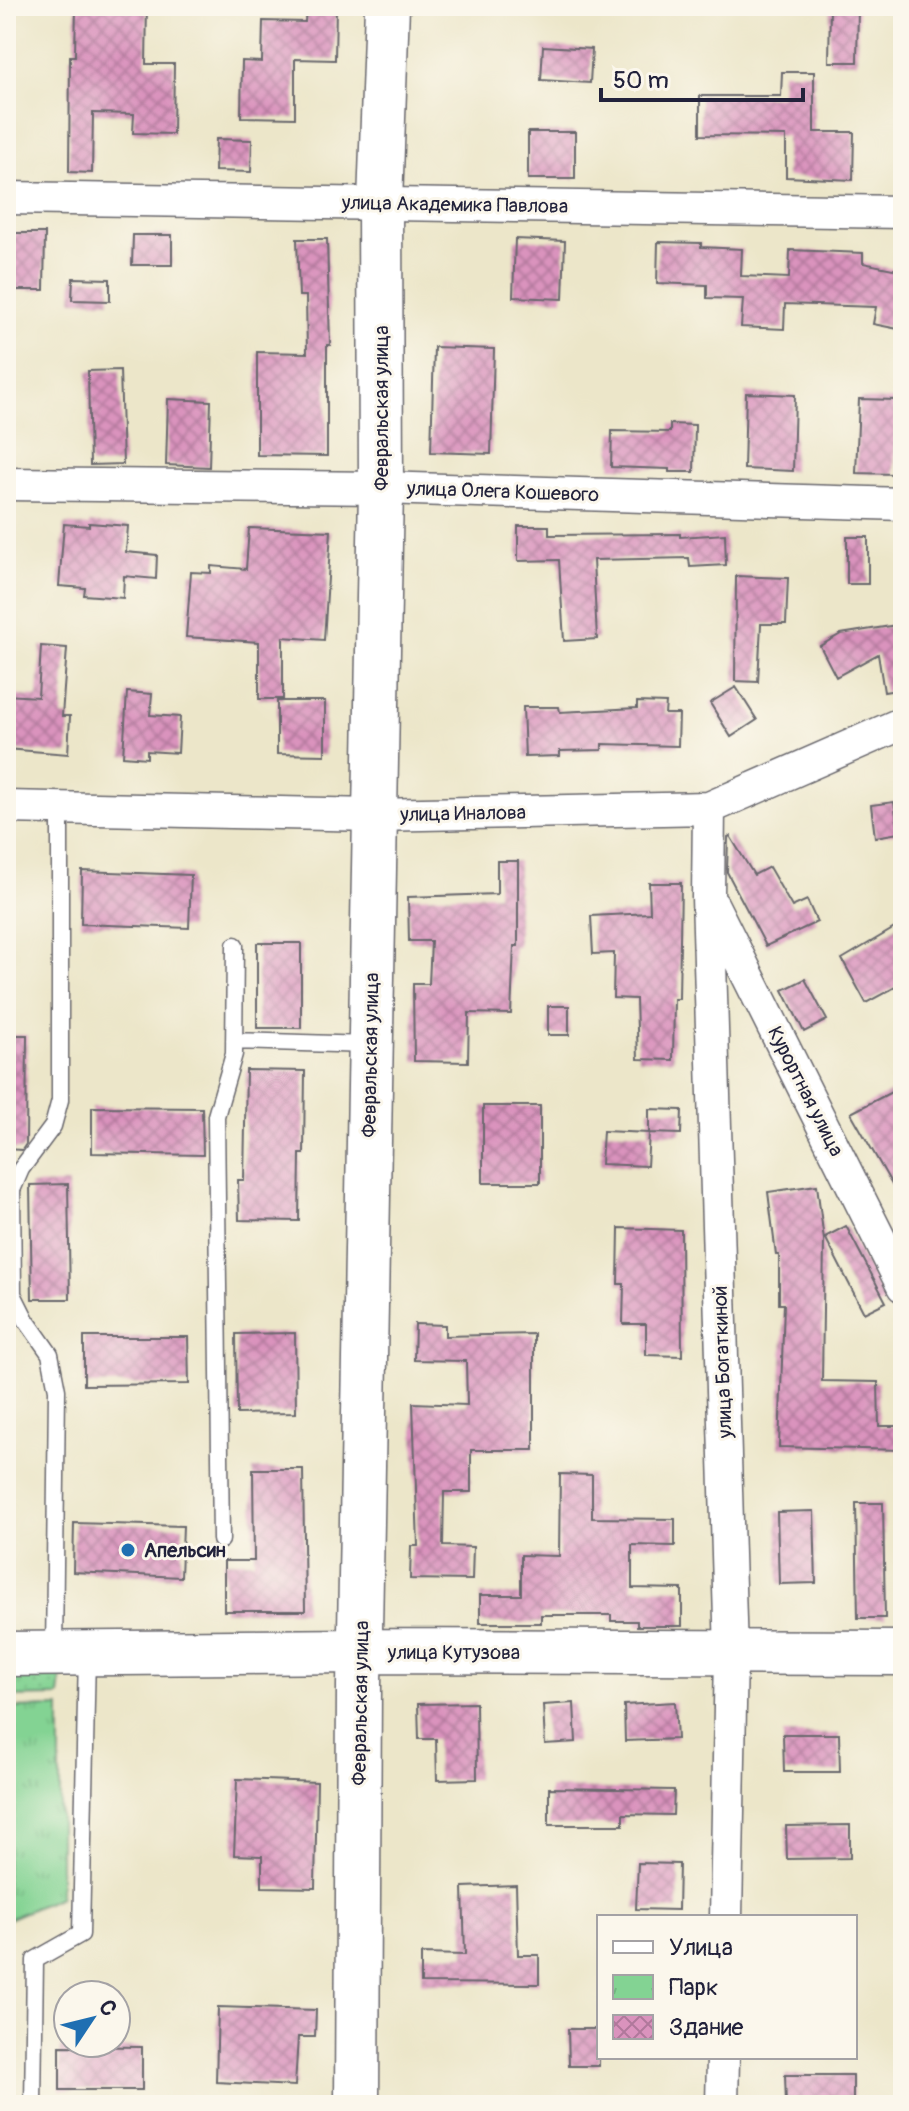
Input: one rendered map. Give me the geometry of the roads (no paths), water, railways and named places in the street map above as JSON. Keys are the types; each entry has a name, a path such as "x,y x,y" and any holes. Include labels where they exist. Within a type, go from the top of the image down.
{"street":[{"name":"Февральская улица","path":"357,2105 360,1651 381,488 380,203 387,6"},
{"name":"улица Академика Павлова","path":"6,198 903,212"},
{"name":"улица Олега Кошевого","path":"6,484 381,488 903,504"},
{"name":"улица Иналова","path":"6,807 374,815 709,808 903,723"},
{"name":"улица Богаткиной","path":"709,808 708,897 731,1653 726,1915"},
{"name":"Курортная улица","path":"708,897 903,1286"},
{"name":"улица Кутузова","path":"6,1654 360,1651 903,1653"},
{"path":"722,2105 723,2059"}],"lane":[{"path":"33,2105 35,1960 81,1934 57,1390 50,1354 26,1320 13,1294 12,1190 21,1169 53,1126 60,1100 60,808"},
{"path":"221,1540 216,1116 234,1054 235,945"},
{"path":"234,1041 370,1045"}],"place":[{"name":"Апельсин","path":"128,1550"}]}
